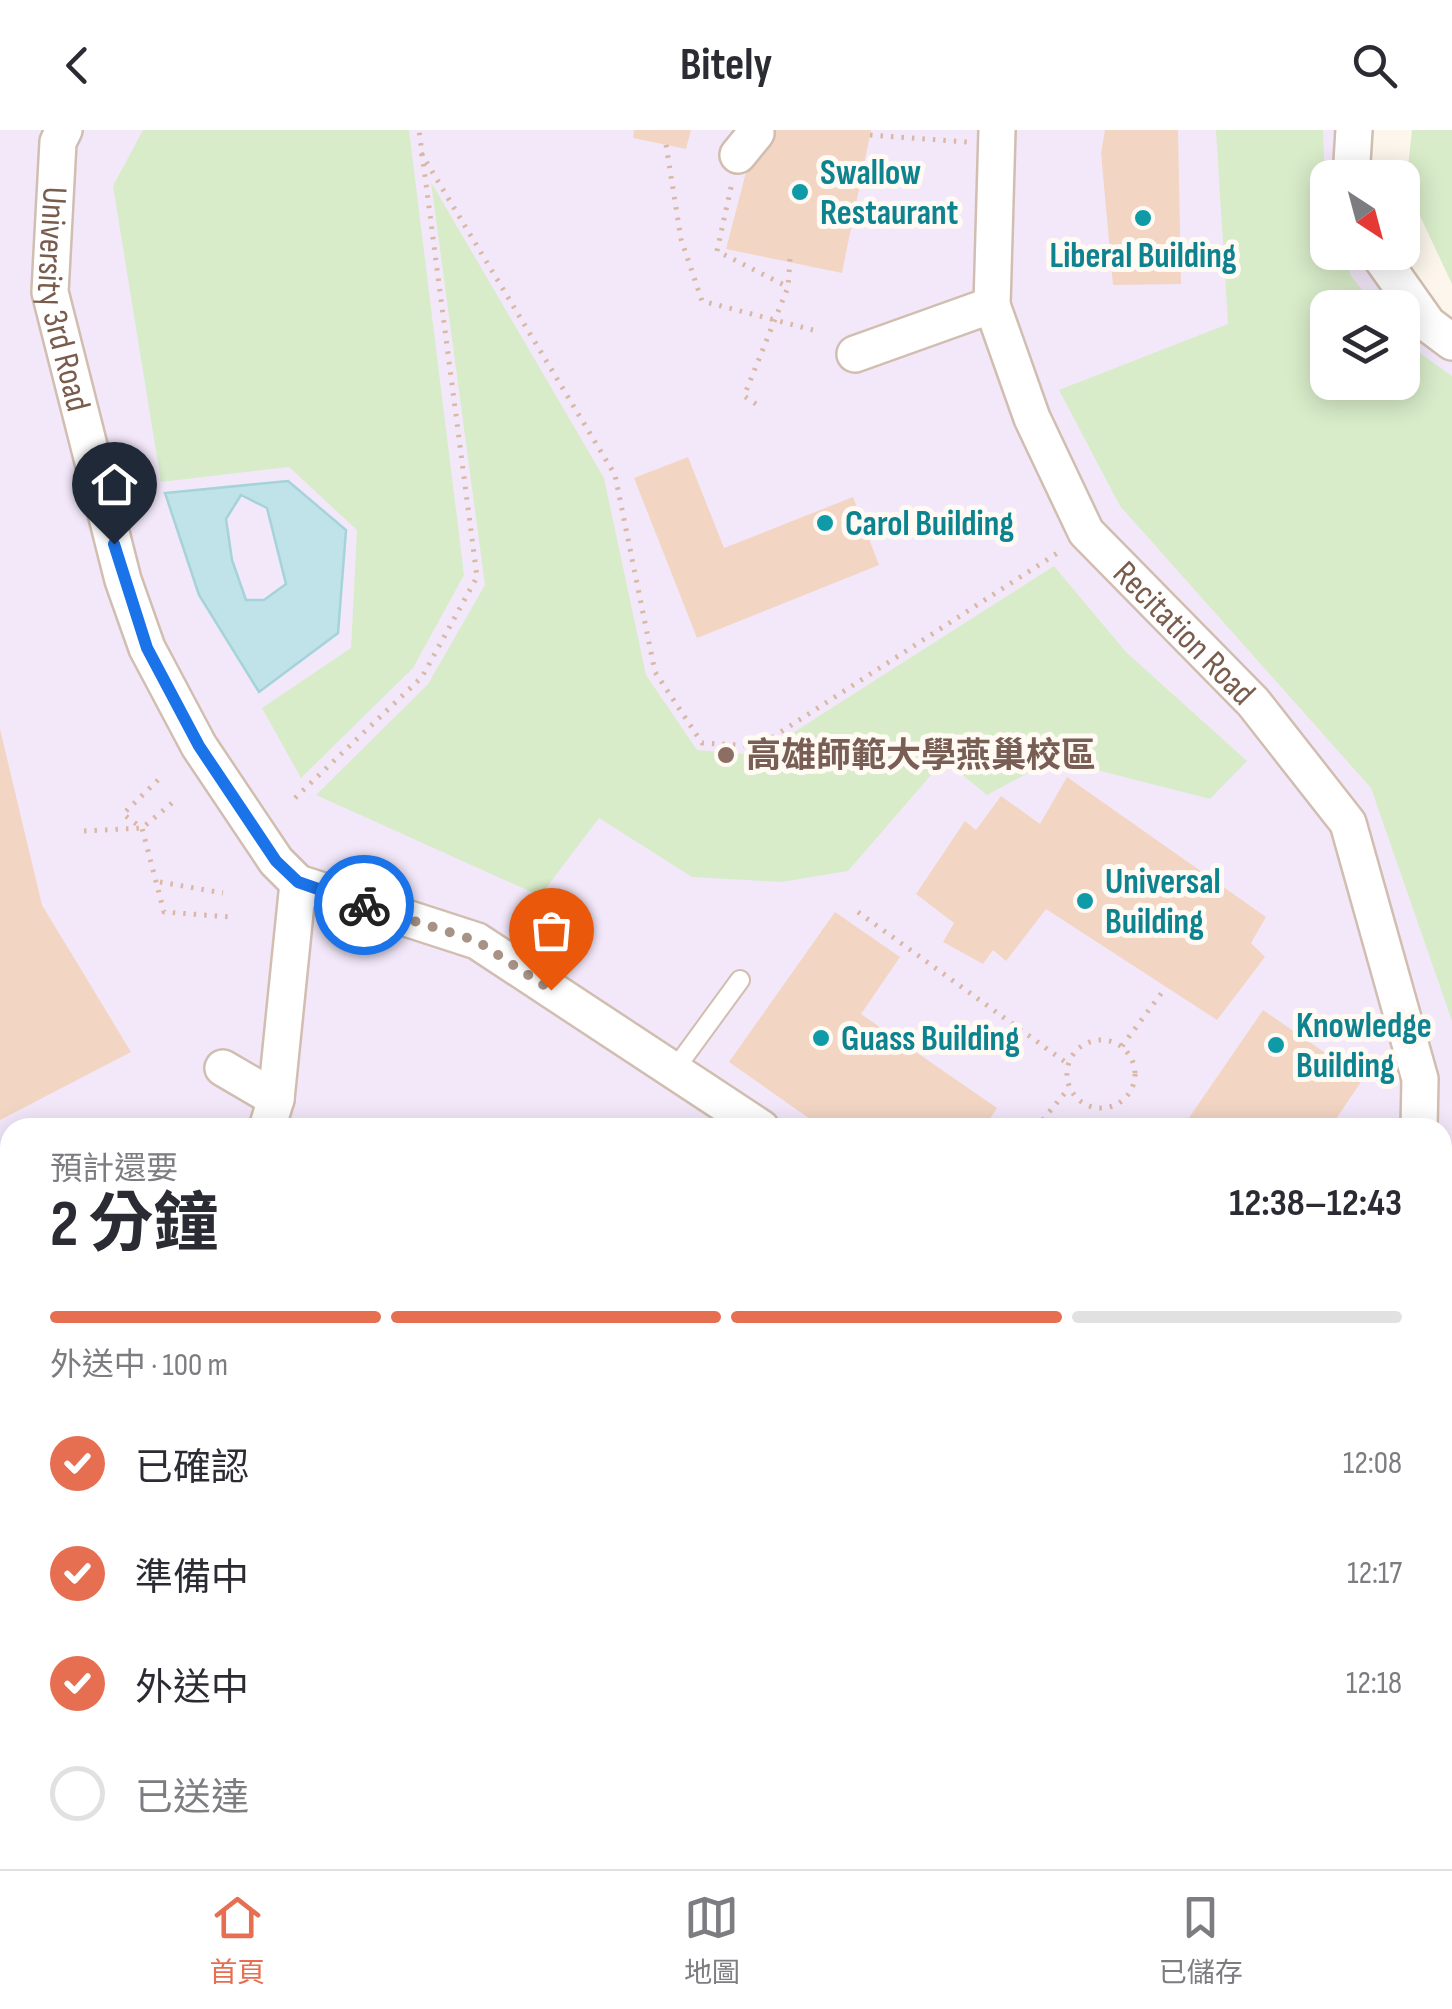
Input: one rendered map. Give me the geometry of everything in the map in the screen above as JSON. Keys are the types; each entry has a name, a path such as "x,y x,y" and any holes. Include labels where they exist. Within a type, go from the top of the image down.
{"street":[{"path":"1352,160 1354,130"},
{"name":"University 3rd Road","path":"52,134 50,292 123,580 147,648 199,746 276,861 298,882"},
{"name":"Recitation Road","path":"995,138 992,305 1032,418 1086,532 1253,702 1348,823 1420,1079 1419,1118"},
{"path":"1390,270 1428,324 1452,342"},
{"path":"855,354 953,329 992,305"},
{"path":"272,1113 298,882 477,941 747,1118"},
{"path":"223,1068 272,1113"}],"lane":[{"path":"674,1069 740,980"}],"path":[{"path":"295,798 422,677 476,577 420,131"},
{"path":"870,135 995,138"},
{"path":"747,144 717,251 788,287"},
{"path":"666,145 680,239 702,301 813,330"},
{"path":"421,153 615,475 654,672 702,743 759,746 1086,532"},
{"path":"756,404 744,396 788,287 790,259"},
{"path":"158,780 123,814 142,828 160,882 164,912 232,917"},
{"path":"84,831 142,828 172,803"},
{"path":"160,882 223,893"},
{"path":"858,912 1068,1064"},
{"path":"1122,1046 1166,986"},
{"path":"1090,1041 1122,1046 1134,1064 1133,1087 1118,1104 1095,1107 1076,1097 1070,1087 1068,1064 1090,1041"},
{"path":"1044,1118 1070,1087"}],"shaded area":[{"name":"高雄師範大學燕巢校區","path":"0,130 1336,130 1336,160 1310,160 1310,270 1372,270 1387,290 1310,290 1310,400 1420,400 1420,327 1452,357 1452,1118 0,1118"}],"green space":[{"path":"143,130 409,130 464,575 413,668 301,778 262,708 351,648 357,530 289,467 161,482 113,186"},
{"path":"1216,130 1323,130 1324,160 1310,160 1310,270 1349,270 1362,290 1310,290 1310,400 1420,400 1420,353 1452,376 1452,1021 1371,788 1120,506 1059,390 1228,324"},
{"path":"1412,130 1452,130 1452,284 1420,216 1420,160 1409,160"},
{"path":"431,182 604,478 646,675 697,750 758,755 1054,566 1126,652 1247,761 1210,799 1054,759 987,795 944,760 848,871 781,882 692,877 599,818 540,896 316,795 428,684 485,585"}],"water":[{"path":"288,481 346,530 338,633 259,692 199,595 165,493","holes":["241,495 267,508 286,584 264,600 246,600 232,560 226,519"]}],"building":[{"path":"634,130 691,130 686,149 633,138"},
{"name":"Swallow Restaurant","path":"757,130 871,130 842,273 726,249"},
{"name":"Liberal Building","path":"1105,130 1178,130 1181,284 1113,285 1101,153"},
{"name":"Carol Building","path":"688,457 724,548 853,497 879,565 697,638 634,478"},
{"path":"0,729 42,905 131,1052 0,1118"},
{"name":"Universal Building","path":"1067,777 1266,917 1251,943 1265,957 1217,1020 1046,909 1006,961 993,950 983,964 943,942 954,923 916,894 965,821 976,830 1001,796 1040,824"},
{"name":"Guass Building","path":"835,912 900,957 861,1014 997,1108 990,1118 809,1118 729,1062"},
{"name":"Knowledge Building","path":"1263,1010 1363,1079 1337,1118 1189,1118"}],"way so far":[{"path":"364,905 477,941 551,990"}],"place":[{"name":"Swallow Restaurant","path":"800,192"},
{"name":"Liberal Building","path":"1143,218"},
{"name":"Carol Building","path":"825,523"},
{"name":"高雄師範大學燕巢校區","path":"726,755"},
{"name":"Universal Building","path":"1085,901"},
{"name":"Guass Building","path":"821,1038"},
{"name":"Knowledge Building","path":"1276,1045"}],"route":[{"path":"114,544 147,648 199,746 276,861 298,882 364,905"}]}
